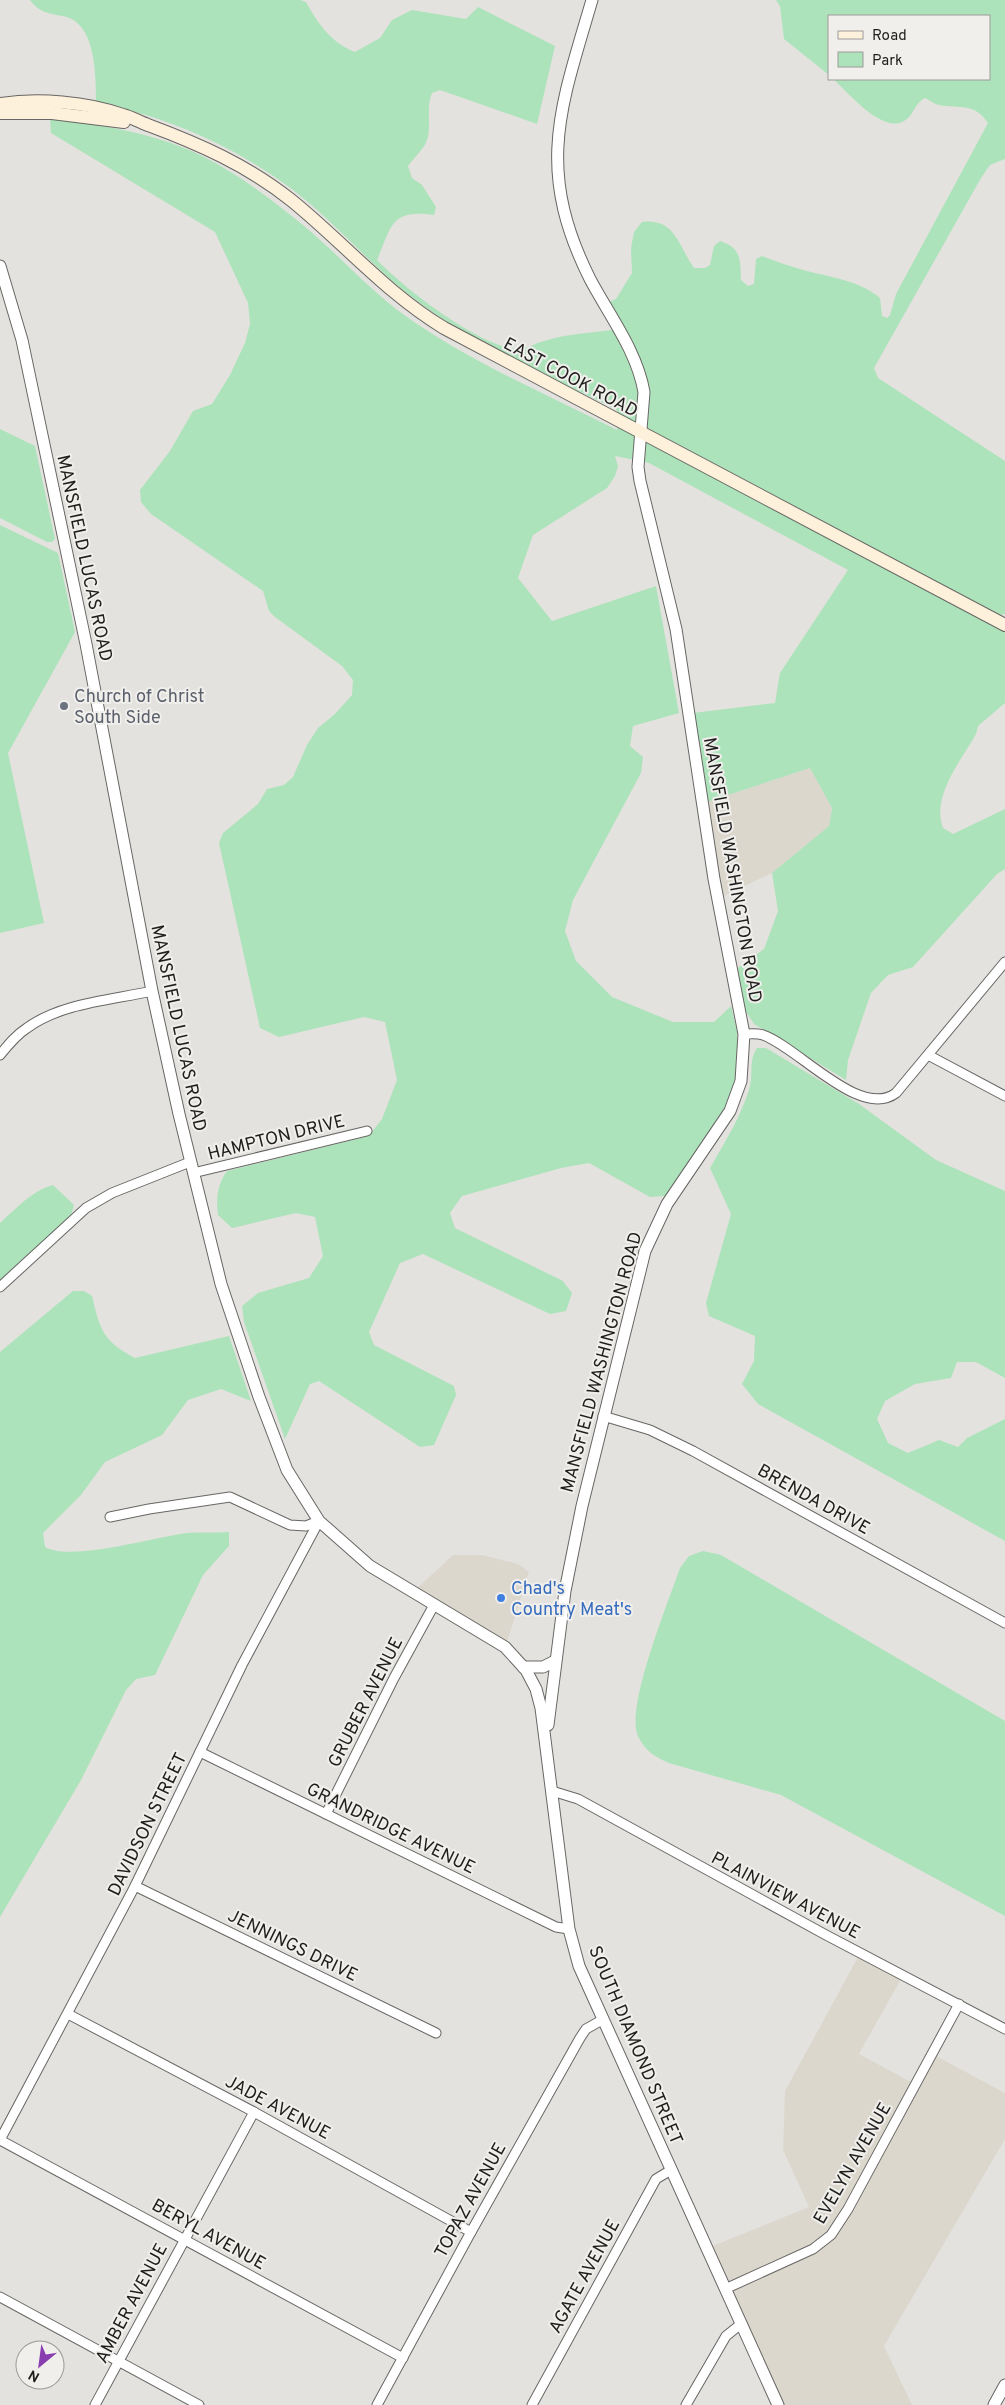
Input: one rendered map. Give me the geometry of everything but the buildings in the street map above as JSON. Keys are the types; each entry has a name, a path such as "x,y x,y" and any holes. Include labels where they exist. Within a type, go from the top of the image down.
{"main road":[{"name":"EAST COOK ROAD","path":"0,104 35,102 80,106 124,115 217,152 268,182 310,216 393,292 426,317 468,342 1005,625"},
{"name":"EAST COOK ROAD","path":"0,113 60,113 146,125"}],"street":[{"name":"MANSFIELD WASHINGTON ROAD","path":"546,1738 555,1661 574,1545 603,1416 651,1236 667,1204 724,1122 736,1100 743,1066 744,1034 714,879 676,629 640,481 638,467 644,392 642,381 631,355 576,251 565,217 559,186 557,139 561,109 592,0"},
{"name":"MANSFIELD LUCAS ROAD","path":"0,266 22,340 86,644 152,991 190,1162 221,1284 259,1397 288,1470 319,1521 370,1566 505,1647 524,1667 531,1679"},
{"path":"744,1034 763,1035 845,1088 862,1097 882,1100 896,1093 1005,962"},
{"path":"0,1055 26,1028 44,1018 78,1007 152,991"},
{"path":"928,1055 1005,1096"},
{"name":"HAMPTON DRIVE","path":"193,1173 367,1132"},
{"path":"0,1287 86,1208 112,1193 190,1162"},
{"name":"BRENDA DRIVE","path":"603,1416 650,1430 688,1448 1005,1623"},
{"path":"110,1517 230,1497 290,1525 306,1526 319,1521"},
{"name":"DAVIDSON STREET","path":"0,2140 136,1886 242,1665 319,1521"},
{"name":"GRUBER AVENUE","path":"326,1814 394,1678 434,1605"},
{"path":"524,1667 543,1668 555,1661"},
{"name":"SOUTH DIAMOND STREET","path":"531,1679 541,1708 546,1738 569,1928 584,1979 778,2405"},
{"name":"GRANDRIDGE AVENUE","path":"200,1752 556,1927 569,1928"},
{"name":"PLAINVIEW AVENUE","path":"552,1791 578,1799 817,1931 1005,2029"},
{"name":"JENNINGS DRIVE","path":"136,1886 436,2033"},
{"name":"EVELYN AVENUE","path":"725,2288 812,2249 831,2235 848,2209 959,2004"},
{"name":"JADE AVENUE","path":"68,2014 254,2112 471,2232"},
{"name":"TOPAZ AVENUE","path":"377,2405 580,2038 586,2029 602,2020"},
{"name":"AMBER AVENUE","path":"95,2405 183,2239 254,2112"},
{"name":"BERYL AVENUE","path":"0,2140 403,2358"},
{"name":"AGATE AVENUE","path":"532,2405 656,2179 671,2170"},
{"path":"0,2297 199,2405"},
{"path":"686,2405 726,2336 741,2324"},
{"path":"994,2405 1005,2385"}],"shaded area":[{"path":"810,768 832,808 829,826 772,873 722,897 707,802"},
{"path":"453,1555 482,1555 518,1564 529,1572 507,1642 416,1589"},
{"path":"858,1957 901,1979 859,2054 920,2087 936,2056 1005,2093 1005,2139 884,2346 912,2405 772,2405 703,2250 809,2207 783,2150 785,2091"}],"green space":[{"path":"30,0 300,0 306,2 320,24 332,37 346,48 355,52 380,38 392,20 412,10 466,19 478,7 555,46 537,124 440,90 432,93 429,104 427,141 408,166 412,178 422,185 436,207 434,215 420,214 401,217 390,229 377,260 423,300 463,327 502,346 518,349 560,337 612,330 620,325 609,302 616,299 632,273 631,248 634,232 642,222 662,224 669,229 694,268 705,268 710,265 714,246 720,241 736,251 740,261 741,280 748,286 754,284 756,259 762,256 863,287 880,298 882,316 887,318 890,315 896,294 988,123 983,116 972,109 939,105 925,98 919,102 907,119 898,123 888,123 867,111 834,80 990,80 990,15 828,15 828,74 784,39 780,6 776,0 1005,0 1005,159 990,165 981,178 874,368 878,378 1005,461 1005,614 1000,615 658,434 670,454 1005,631 1005,703 978,726 976,734 949,779 944,791 940,816 943,828 953,834 1005,809 1005,869 997,874 913,967 888,975 871,993 848,1060 846,1080 754,1024 738,999 738,968 764,949 778,911 772,873 829,826 832,808 810,768 707,802 693,713 775,703 780,673 848,570 649,463 615,456 618,466 615,476 607,488 533,535 518,578 552,621 656,586 679,713 633,726 630,746 643,757 641,773 573,900 565,931 576,961 612,997 673,1022 714,1022 731,1006 737,1031 738,1072 732,1098 693,1159 665,1196 650,1197 589,1163 561,1168 462,1196 450,1213 455,1228 563,1281 572,1293 566,1311 550,1314 423,1254 400,1263 369,1332 374,1345 454,1386 456,1395 434,1445 420,1447 319,1381 310,1384 285,1439 244,1322 242,1306 258,1293 309,1278 323,1256 315,1217 296,1213 232,1228 218,1215 218,1192 227,1171 365,1137 371,1133 382,1119 397,1080 385,1022 364,1017 279,1037 260,1028 219,843 223,833 258,804 267,789 284,785 293,777 307,745 318,728 335,714 352,695 353,680 342,666 275,617 269,611 263,591 151,514 141,502 140,490 170,451 193,411 212,404 230,375 245,343 250,324 248,303 215,232 51,133 50,118 143,135 179,146 210,160 278,205 316,236 393,306 432,334 510,377 617,430 617,410 515,360 440,317 403,291 329,220 293,190 241,156 213,141 155,118 126,109 96,103 96,83 91,47 82,28 70,18 47,13 35,6"},
{"path":"0,429 35,446 55,539 52,542 47,542 0,518"},
{"path":"0,525 58,553 75,632 8,753 44,923 0,933"},
{"path":"757,1048 766,1048 859,1104 936,1160 1005,1191 1005,1378 976,1362 957,1362 951,1378 915,1384 885,1401 877,1419 888,1443 908,1453 939,1440 958,1447 967,1438 1005,1419 1005,1541 758,1404 742,1384 754,1361 755,1336 709,1316 706,1303 731,1214 710,1168 732,1130 745,1100 750,1084 754,1053"},
{"path":"53,1185 74,1205 71,1216 0,1282 0,1223 31,1196"},
{"path":"73,1291 84,1291 92,1296 101,1326 109,1340 135,1358 229,1336 251,1401 221,1389 188,1400 162,1435 105,1462 81,1495 43,1533 45,1547 58,1551 93,1550 187,1533 229,1532 229,1546 203,1575 155,1675 136,1679 126,1690 81,1780 0,1917 0,1352"},
{"path":"703,1551 721,1555 1005,1721 1005,1916 781,1795 669,1763 647,1750 638,1736 636,1722 638,1702 650,1654 680,1568 689,1556"}],"place":[{"name":"Church of Christ South Side","path":"64,706"},
{"name":"Chad's Country Meat's","path":"501,1598"}]}
